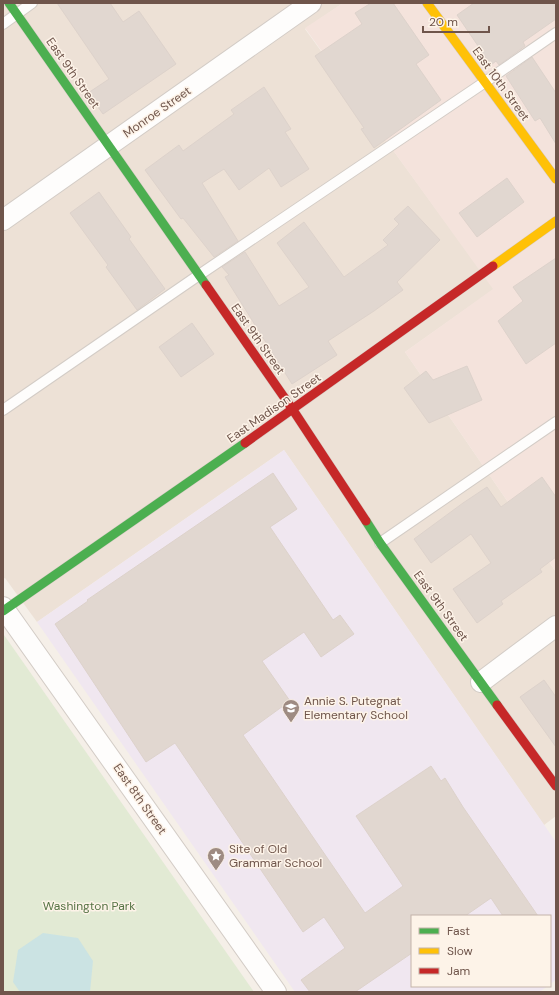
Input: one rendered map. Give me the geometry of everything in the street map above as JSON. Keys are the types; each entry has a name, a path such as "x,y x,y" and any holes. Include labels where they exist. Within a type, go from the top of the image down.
{"street":[{"name":"East 9th Street","path":"9,3 293,410 380,543 556,786"},
{"name":"Monroe Street","path":"3,220 311,3"},
{"name":"East 10th Street","path":"427,3 556,179"},
{"name":"East Madison Street","path":"4,609 293,410 556,221"},
{"name":"East 8th Street","path":"4,609 276,992"},
{"path":"481,682 556,626"}],"lane":[{"path":"3,24 32,3"},
{"path":"3,410 556,33"},
{"path":"380,543 556,422"}],"shaded area":[{"path":"3,3 343,3 305,29 494,289 405,352 556,572 556,816 544,825 284,450 37,622 5,578 3,579"},
{"path":"343,3 556,3 556,572 405,352 493,289 305,28"},
{"name":"Annie S. Putegnat Elementary School","path":"284,450 556,842 556,980 551,983 551,915 411,915 411,987 546,987 539,992 295,992 37,622"}],"green space":[{"name":"Washington Park","path":"4,635 254,992 3,992"}],"water":[{"path":"43,933 78,938 93,961 90,992 20,992 13,982 18,950"}],"building":[{"path":"57,3 110,3 123,22 139,11 176,64 103,114 88,93 109,79"},
{"path":"371,3 393,3 429,55 416,64 441,100 374,148 361,129 364,128 315,56 362,24 355,13"},
{"path":"474,3 556,3 556,19 523,42 525,46 499,65 496,61 491,65 457,15"},
{"path":"532,57 556,93 556,144 540,118 535,121 506,76"},
{"path":"264,87 291,129 285,132 309,169 281,187 269,168 239,190 224,169 202,183 238,241 214,257 183,218 181,219 145,170 179,145 183,151 234,114 231,110"},
{"path":"507,178 524,202 477,237 459,213"},
{"path":"99,192 131,237 129,239 165,289 137,310 106,267 108,265 70,213"},
{"path":"408,206 440,240 397,282 403,290 328,341 337,355 292,384 225,277 229,275 222,267 245,252 279,306 309,287 277,243 304,222 344,277 388,245 383,240 399,224 394,219"},
{"path":"556,258 556,343 526,364 498,321 523,301 513,287"},
{"path":"192,323 214,354 181,377 159,347"},
{"path":"467,366 482,400 429,423 404,388 426,371 433,380"},
{"path":"273,473 297,509 270,527 333,620 340,615 354,634 321,657 304,632 262,661 290,701 243,735 365,913 403,886 356,816 431,766 441,781 445,778 463,807 537,915 502,915 491,898 466,915 411,915 411,954 355,992 310,992 301,980 345,948 324,917 303,932 175,743 146,762 55,624 88,601 87,600"},
{"path":"542,477 556,497 556,557 540,569 542,572 501,601 503,604 477,623 453,589 491,563 471,534 431,563 414,539 487,487 501,507"},
{"path":"544,680 556,697 556,747 520,697"}],"traffic: fast":[{"path":"9,3 206,285"},
{"path":"3,611 245,443"},
{"path":"366,521 380,543 497,705"}],"traffic: slow":[{"path":"427,3 556,179"},
{"path":"493,266 556,221"}],"traffic: jam":[{"path":"245,443 493,266"},
{"path":"206,285 293,410 366,521"},
{"path":"497,705 556,786"}],"place":[{"name":"Annie S. Putegnat Elementary School","path":"291,723"},
{"name":"Site of Old Grammar School","path":"216,871"}]}
